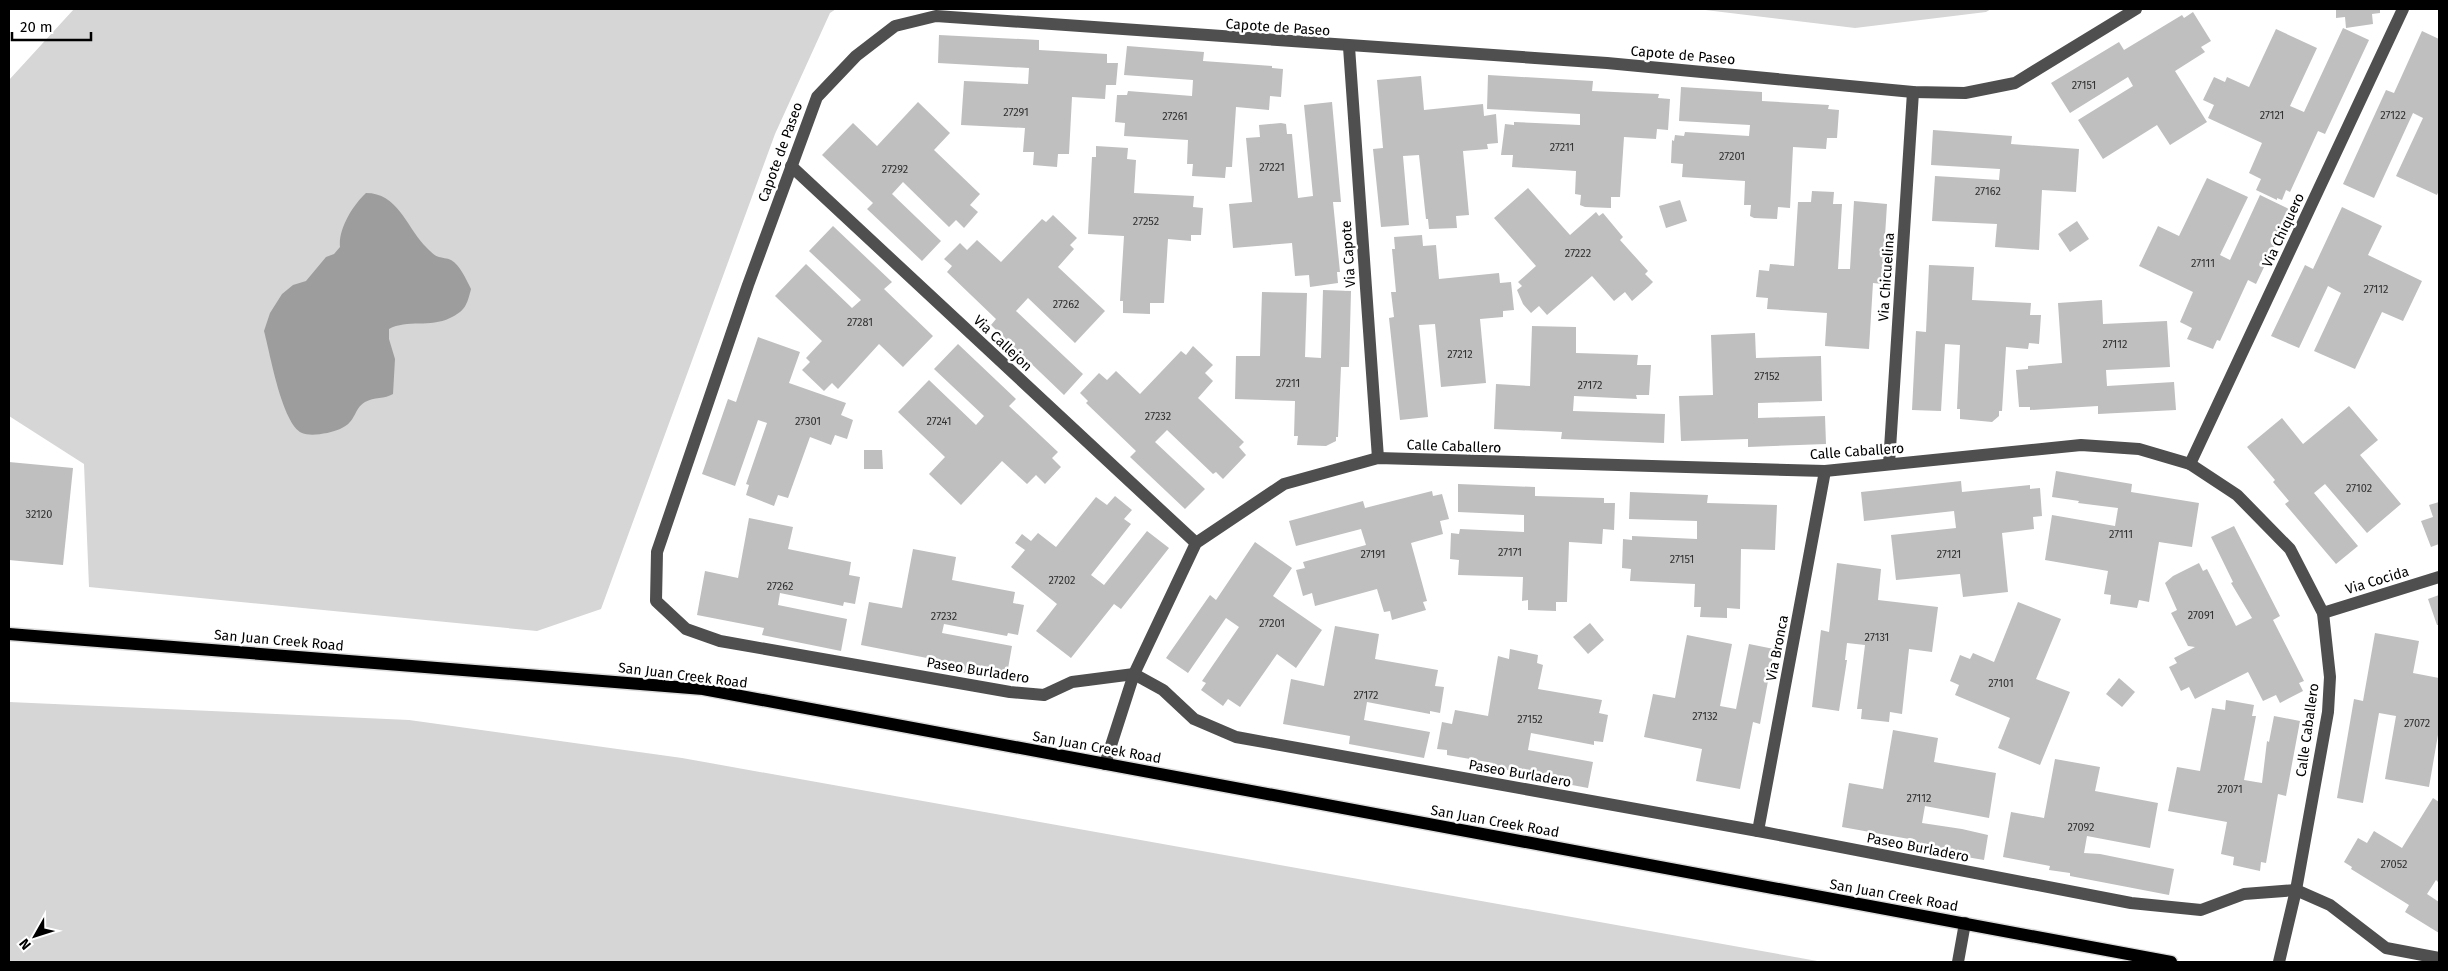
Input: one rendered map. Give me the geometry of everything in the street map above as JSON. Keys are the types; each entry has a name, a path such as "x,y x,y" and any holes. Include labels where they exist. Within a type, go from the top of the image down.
{"main road":[{"name":"San Juan Creek Road","path":"9,634 703,689 2171,962"}],"street":[{"name":"Capote de Paseo","path":"657,552 791,166 817,97 856,56 895,26 936,16 1349,47 1607,63 1913,92 1965,93 2015,83 2136,9"},
{"name":"Via Chiquero","path":"2190,464 2403,9"},
{"name":"Via Capote","path":"1349,47 1378,458"},
{"name":"Via Chicuelina","path":"1889,464 1913,92"},
{"name":"Via Callejon","path":"791,166 1196,542"},
{"name":"Calle Caballero","path":"1196,542 1284,484 1378,458 1825,471 2082,444 2140,449 2190,464 2237,495 2290,549 2323,612 2330,677 2328,712 2296,890 2279,962"},
{"name":"Via Bronca","path":"1758,831 1825,471"},
{"path":"1105,764 1134,674 1196,542"},
{"name":"Paseo Burladero","path":"657,552 656,601 686,629 720,641 1010,692 1044,695 1072,682 1134,674 1163,690 1194,719 1236,737 1758,831 2131,904 2201,910 2244,894 2296,890 2330,905 2386,948 2439,958"},
{"name":"Via Cocida","path":"2323,612 2439,577"},
{"path":"1958,962 1965,923"}],"shaded area":[{"path":"74,9 836,9 830,13 775,134 601,609 537,631 89,587 84,464 9,416 9,80"},
{"path":"1697,9 1991,9 1986,12 1855,28"},
{"path":"366,193 377,194 393,204 433,254 451,260 457,265 471,289 465,307 450,318 435,323 403,324 389,329 389,339 395,359 393,394 365,402 358,408 349,423 340,429 310,435 302,433 295,427 288,416 273,371 264,331 270,313 282,294 293,285 306,281 326,257 334,254 340,247 341,233 347,218"},
{"path":"9,702 409,720 682,758 1823,962 9,962"}],"building":[{"path":"2336,9 2380,9 2380,13 2372,14 2373,24 2346,28 2345,17 2336,18"},
{"path":"2193,12 2211,41 2201,47 2205,52 2175,71 2207,122 2170,145 2157,125 2103,159 2078,120 2133,86 2128,77 2070,113 2051,83 2119,42 2124,50 2182,15 2184,18"},
{"path":"2343,28 2369,40 2325,134 2318,131 2290,192 2286,190 2282,200 2277,198 2277,200 2256,190 2261,179 2249,173 2262,143 2208,118 2214,105 2203,100 2214,77 2225,82 2227,77 2249,87 2276,29 2317,48 2290,106 2304,112"},
{"path":"2422,31 2439,39 2439,190 2437,195 2396,176 2423,118 2413,113 2374,198 2343,184 2386,90 2394,93"},
{"path":"939,35 1039,40 1039,50 1107,54 1107,63 1118,63 1116,85 1106,85 1105,99 1072,97 1069,154 1058,154 1057,167 1033,165 1034,152 1023,152 1025,128 961,125 964,81 1028,84 1029,68 938,63"},
{"path":"1127,46 1204,52 1203,61 1272,66 1272,68 1283,69 1281,97 1270,96 1269,110 1236,107 1232,167 1226,167 1225,178 1192,176 1193,164 1187,164 1188,140 1124,136 1125,123 1115,122 1117,95 1127,95 1128,91 1192,96 1193,80 1124,75"},
{"path":"1488,75 1593,81 1592,91 1659,94 1658,98 1670,99 1668,130 1657,129 1656,139 1624,137 1620,197 1611,197 1611,208 1585,207 1580,205 1581,195 1575,194 1576,171 1512,167 1513,155 1501,155 1505,124 1514,125 1514,122 1580,125 1580,114 1487,109"},
{"path":"1421,76 1424,110 1483,104 1484,116 1496,114 1498,143 1487,144 1488,149 1463,151 1469,215 1456,216 1457,228 1429,229 1428,219 1426,219 1419,155 1403,156 1409,225 1381,227 1373,149 1383,148 1377,80"},
{"path":"1681,87 1762,92 1762,101 1829,105 1828,109 1839,110 1837,138 1827,138 1826,149 1793,147 1790,208 1778,207 1777,219 1754,218 1750,216 1751,205 1744,205 1745,181 1682,177 1683,164 1671,163 1672,140 1674,141 1675,135 1684,136 1685,132 1749,136 1750,125 1679,121"},
{"path":"918,102 950,133 934,150 980,194 970,205 978,212 964,228 956,220 949,227 903,182 892,194 941,241 922,261 867,209 873,203 822,155 853,123 877,146"},
{"path":"1332,102 1341,202 1333,202 1340,272 1337,272 1338,283 1310,287 1309,275 1295,276 1292,243 1233,248 1229,204 1252,202 1246,138 1260,137 1259,125 1286,124 1287,134 1292,134 1298,198 1313,196 1304,105"},
{"path":"1933,130 2012,136 2011,144 2079,149 2076,192 2042,190 2039,250 1995,247 1997,224 1932,221 1935,176 1999,180 2000,169 1931,165"},
{"path":"1096,146 1128,148 1127,159 1136,160 1134,193 1194,196 1193,207 1203,208 1201,235 1191,235 1191,241 1168,239 1164,303 1150,303 1150,314 1123,313 1123,301 1120,301 1124,236 1088,234 1092,157 1096,157"},
{"path":"2207,178 2248,197 2220,255 2230,260 2260,195 2291,210 2256,284 2248,280 2220,341 2217,340 2213,349 2187,339 2192,328 2180,322 2193,292 2139,266 2158,226 2179,236"},
{"path":"1528,188 1570,235 1596,212 1599,216 1603,213 1623,237 1620,240 1648,271 1645,274 1653,282 1632,301 1625,292 1614,301 1592,276 1547,315 1539,306 1531,313 1523,304 1517,290 1522,286 1518,282 1536,266 1494,218"},
{"path":"1812,191 1834,192 1833,204 1842,204 1838,269 1850,269 1854,201 1887,204 1882,284 1873,283 1869,349 1825,346 1827,313 1767,309 1768,298 1756,297 1759,270 1769,271 1770,264 1794,266 1798,202 1811,202"},
{"path":"1680,200 1687,221 1666,228 1659,206"},
{"path":"2342,207 2382,226 2368,255 2422,281 2403,321 2382,312 2355,369 2314,351 2341,293 2328,286 2299,348 2271,336 2305,265 2313,269"},
{"path":"1053,215 1077,238 1070,245 1074,249 1058,267 1105,311 1075,343 1028,298 1016,311 1083,374 1064,395 991,325 996,319 947,272 952,266 944,259 960,243 967,250 977,240 1001,262 1042,219 1046,222"},
{"path":"2077,221 2089,239 2070,252 2058,234"},
{"path":"833,226 892,282 884,289 933,336 903,367 879,344 838,389 832,383 824,391 802,370 810,362 806,358 822,341 775,296 806,264 852,308 861,300 809,251"},
{"path":"1422,235 1423,246 1436,245 1439,279 1499,273 1500,283 1511,282 1514,310 1503,311 1503,317 1480,319 1486,383 1441,387 1435,324 1419,325 1428,417 1400,420 1389,318 1394,317 1391,292 1396,292 1392,249 1395,249 1394,237"},
{"path":"1929,265 1974,267 1972,300 2031,303 2030,315 2041,315 2039,344 2029,343 2028,349 2006,347 2002,411 1999,411 1999,416 1992,422 1960,419 1960,409 1957,409 1960,345 1945,344 1941,411 1912,410 1916,331 1926,332"},
{"path":"1323,290 1351,291 1349,367 1341,367 1338,437 1336,437 1336,441 1326,446 1297,445 1298,436 1294,436 1295,401 1235,399 1236,356 1260,356 1262,292 1307,293 1305,357 1321,358"},
{"path":"2102,300 2103,324 2167,321 2170,367 2106,370 2107,386 2174,382 2176,410 2098,414 2098,406 2030,410 2030,407 2019,407 2016,370 2028,369 2028,366 2062,363 2058,303"},
{"path":"1532,326 1576,327 1576,353 1638,355 1637,365 1651,365 1649,395 1636,395 1637,399 1574,396 1573,411 1665,414 1664,443 1561,439 1562,432 1494,429 1496,384 1530,386"},
{"path":"1755,333 1756,358 1821,356 1822,401 1758,403 1758,418 1825,416 1826,444 1748,447 1748,439 1681,441 1679,396 1713,395 1711,335"},
{"path":"758,337 800,352 789,383 846,403 841,415 853,420 847,439 835,435 831,445 810,437 788,498 778,495 774,506 746,495 749,485 746,484 767,423 758,420 735,486 702,474 728,399 736,402"},
{"path":"958,344 1016,399 1009,406 1058,452 1052,458 1061,467 1045,484 1036,475 1027,484 1002,461 961,505 929,474 945,457 898,412 929,380 976,425 984,416 934,369"},
{"path":"1193,346 1213,365 1205,373 1213,381 1198,398 1244,442 1239,447 1246,455 1223,479 1216,472 1213,474 1167,430 1155,442 1205,489 1185,509 1130,457 1136,451 1086,403 1088,401 1080,393 1099,373 1107,380 1116,371 1140,394 1181,351 1186,355"},
{"path":"2349,406 2378,440 2360,455 2401,504 2367,533 2325,484 2314,493 2358,546 2336,564 2285,504 2289,501 2273,482 2275,480 2247,447 2282,418 2303,444"},
{"path":"864,450 882,450 883,469 864,469"},
{"path":"9,462 73,468 63,565 9,560"},
{"path":"2056,471 2132,484 2131,492 2199,503 2192,547 2159,542 2149,602 2139,600 2137,608 2110,604 2111,595 2104,594 2108,571 2045,560 2052,515 2115,526 2118,508 2078,503 2079,501 2052,497"},
{"path":"1961,481 1962,492 2030,485 2030,489 2040,488 2042,516 2033,517 2034,529 2002,533 2008,592 1963,597 1960,574 1896,580 1891,535 1956,528 1954,511 1864,521 1861,492"},
{"path":"1458,484 1535,487 1535,496 1604,498 1604,503 1615,503 1614,530 1603,529 1602,544 1569,542 1567,602 1556,602 1556,611 1528,610 1528,600 1522,601 1523,577 1458,575 1459,560 1450,559 1451,533 1459,534 1460,529 1524,532 1524,515 1458,512"},
{"path":"1432,491 1433,496 1442,494 1449,519 1440,521 1443,534 1411,543 1427,601 1423,602 1426,610 1392,620 1390,611 1384,612 1377,589 1315,606 1312,593 1303,596 1296,570 1305,568 1303,562 1366,545 1361,529 1296,546 1289,521 1363,501 1365,508"},
{"path":"1630,492 1708,495 1707,503 1777,505 1775,550 1741,549 1740,609 1727,608 1727,618 1700,617 1701,607 1694,607 1695,584 1630,581 1631,569 1622,568 1623,539 1632,540 1632,536 1697,539 1697,521 1629,519"},
{"path":"1115,496 1132,510 1124,519 1131,524 1091,575 1104,585 1147,531 1169,548 1121,609 1114,604 1071,658 1036,631 1057,604 1011,567 1025,550 1015,543 1022,534 1031,541 1038,533 1056,547 1096,497 1107,505"},
{"path":"2439,502 2439,544 2431,547 2421,521 2433,517 2429,505"},
{"path":"749,518 793,527 788,549 851,562 849,575 860,577 855,604 844,602 843,606 780,593 778,605 847,619 841,651 762,635 764,628 697,615 705,571 738,578"},
{"path":"2234,526 2280,616 2273,620 2304,681 2299,683 2303,691 2280,703 2276,695 2263,701 2248,672 2195,699 2189,687 2181,691 2169,667 2177,663 2174,658 2195,647 2188,646 2171,613 2177,610 2165,583 2173,576 2199,563 2203,571 2207,569 2236,626 2252,618 2231,583 2233,582 2211,537"},
{"path":"1255,542 1292,568 1273,596 1322,630 1296,668 1277,654 1240,707 1228,699 1223,706 1201,690 1206,683 1202,681 1239,627 1226,618 1188,673 1166,658 1210,595 1216,600"},
{"path":"913,549 956,557 952,580 1015,592 1013,603 1024,605 1018,635 1008,633 1007,636 944,624 942,633 1012,646 1006,680 926,666 927,658 861,645 869,602 902,608"},
{"path":"1837,563 1881,569 1878,600 1938,607 1932,652 1909,649 1902,714 1890,712 1889,722 1861,719 1862,709 1857,709 1865,645 1847,643 1845,660 1847,660 1839,711 1812,707 1821,630 1829,632"},
{"path":"2439,595 2439,625 2437,625 2428,599"},
{"path":"2018,602 2061,619 2036,679 2070,692 2040,765 1998,748 2010,718 1955,695 1959,685 1950,681 1960,655 1970,659 1973,653 1994,662"},
{"path":"1590,623 1604,640 1588,654 1573,637"},
{"path":"1335,626 1379,634 1375,659 1438,670 1435,686 1444,687 1440,713 1430,711 1430,714 1367,702 1364,720 1430,732 1424,758 1349,744 1350,736 1283,724 1291,679 1324,686"},
{"path":"2375,633 2419,641 2413,673 2439,678 2439,729 2429,787 2385,779 2396,716 2379,713 2363,803 2337,798 2354,699 2363,701"},
{"path":"1687,635 1732,644 1720,706 1736,709 1749,644 1774,649 1760,724 1753,722 1740,789 1696,781 1702,749 1644,737 1653,694 1675,698"},
{"path":"1510,649 1538,655 1537,663 1543,665 1538,689 1602,700 1599,713 1608,715 1603,742 1594,741 1594,745 1531,733 1528,750 1593,762 1588,788 1513,774 1513,771 1492,767 1493,763 1447,755 1447,750 1437,749 1442,722 1452,724 1455,710 1488,716 1498,656 1509,659"},
{"path":"2119,678 2135,692 2122,707 2106,694"},
{"path":"2226,700 2254,705 2252,716 2256,716 2244,780 2262,783 2267,741 2269,742 2274,716 2300,721 2286,796 2278,794 2266,863 2261,862 2260,871 2233,865 2234,857 2221,854 2227,822 2168,811 2177,767 2200,771 2212,708 2225,710"},
{"path":"1893,730 1938,738 1934,762 1996,773 1989,818 1925,806 1922,823 1988,835 1984,860 1908,847 1909,839 1842,827 1849,783 1883,789"},
{"path":"2055,759 2100,767 2095,791 2158,803 2150,848 2087,836 2084,853 2100,854 2174,869 2169,895 2070,876 2070,873 2049,870 2050,866 2003,857 2011,812 2044,818"},
{"path":"2433,798 2439,802 2439,883 2436,880 2427,894 2439,902 2439,933 2405,912 2409,905 2351,869 2352,867 2344,862 2358,838 2367,843 2374,831 2402,848"}]}
